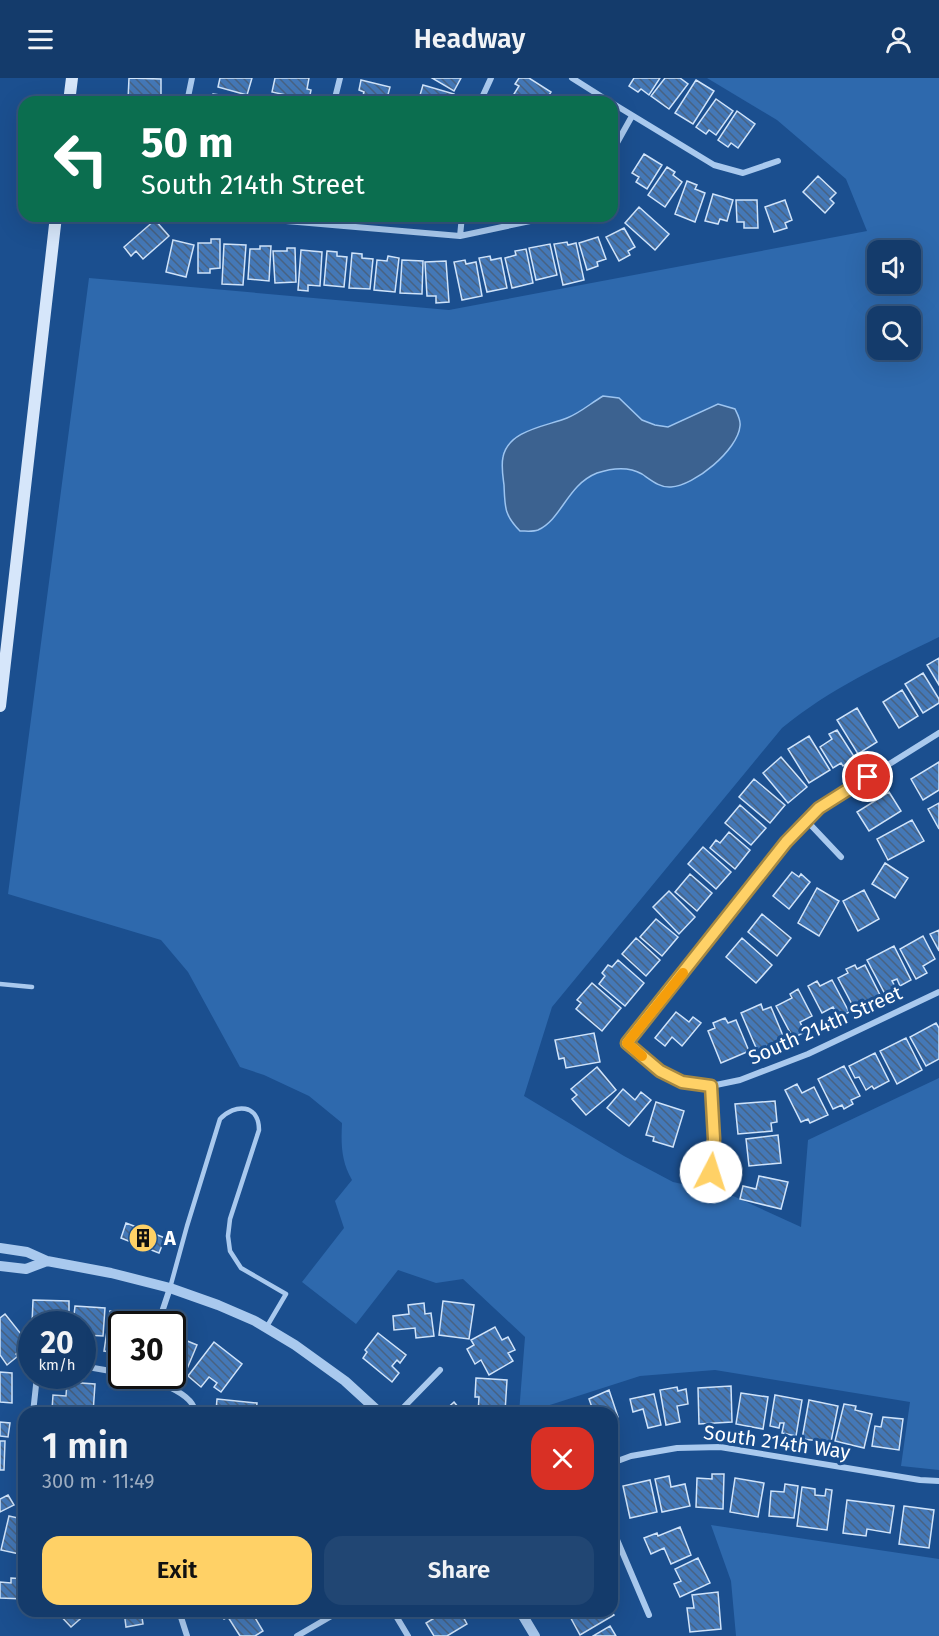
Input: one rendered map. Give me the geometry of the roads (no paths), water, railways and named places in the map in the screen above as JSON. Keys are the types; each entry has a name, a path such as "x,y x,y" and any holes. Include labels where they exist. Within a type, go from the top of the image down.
{"main road":[{"path":"70,96 72,78"},
{"path":"0,706 55,222"}],"street":[{"path":"188,96 192,78"},
{"path":"336,96 340,78"},
{"path":"483,96 491,78"},
{"path":"572,78 600,96"},
{"path":"618,107 714,165 743,174 778,161"},
{"path":"618,141 632,116"},
{"path":"289,222 460,236 526,222"},
{"path":"460,236 461,222"},
{"path":"841,857 806,820 833,798 939,733"},
{"name":"South 214th Street","path":"806,820 786,842 627,1043 660,1071 682,1082 711,1086 740,1080 808,1054 939,992"},
{"path":"711,1086 714,1139 711,1172"},
{"path":"0,1248 27,1252 47,1261 111,1273 170,1288 218,1305 295,1345 345,1381 373,1407"},
{"path":"0,1266 26,1269 47,1261"},
{"path":"162,1311 170,1288"},
{"path":"404,1407 441,1370"},
{"path":"34,1407 36,1389"},
{"path":"172,1389 184,1394 193,1407"},
{"name":"South 214th Way","path":"618,1461 631,1456 677,1448 720,1447 920,1480 939,1481"},
{"path":"618,1542 649,1615"},
{"path":"181,1617 187,1636"},
{"path":"297,1636 330,1617"},
{"path":"397,1617 408,1636"},
{"path":"524,1617 535,1636"}],"lane":[{"path":"0,984 32,987"},
{"path":"170,1288 220,1119 229,1110 240,1107 254,1113 259,1119 260,1130 230,1220 228,1236 230,1251 241,1268 286,1294 266,1328"}],"place":[{"name":"A","path":"143,1238"}]}
